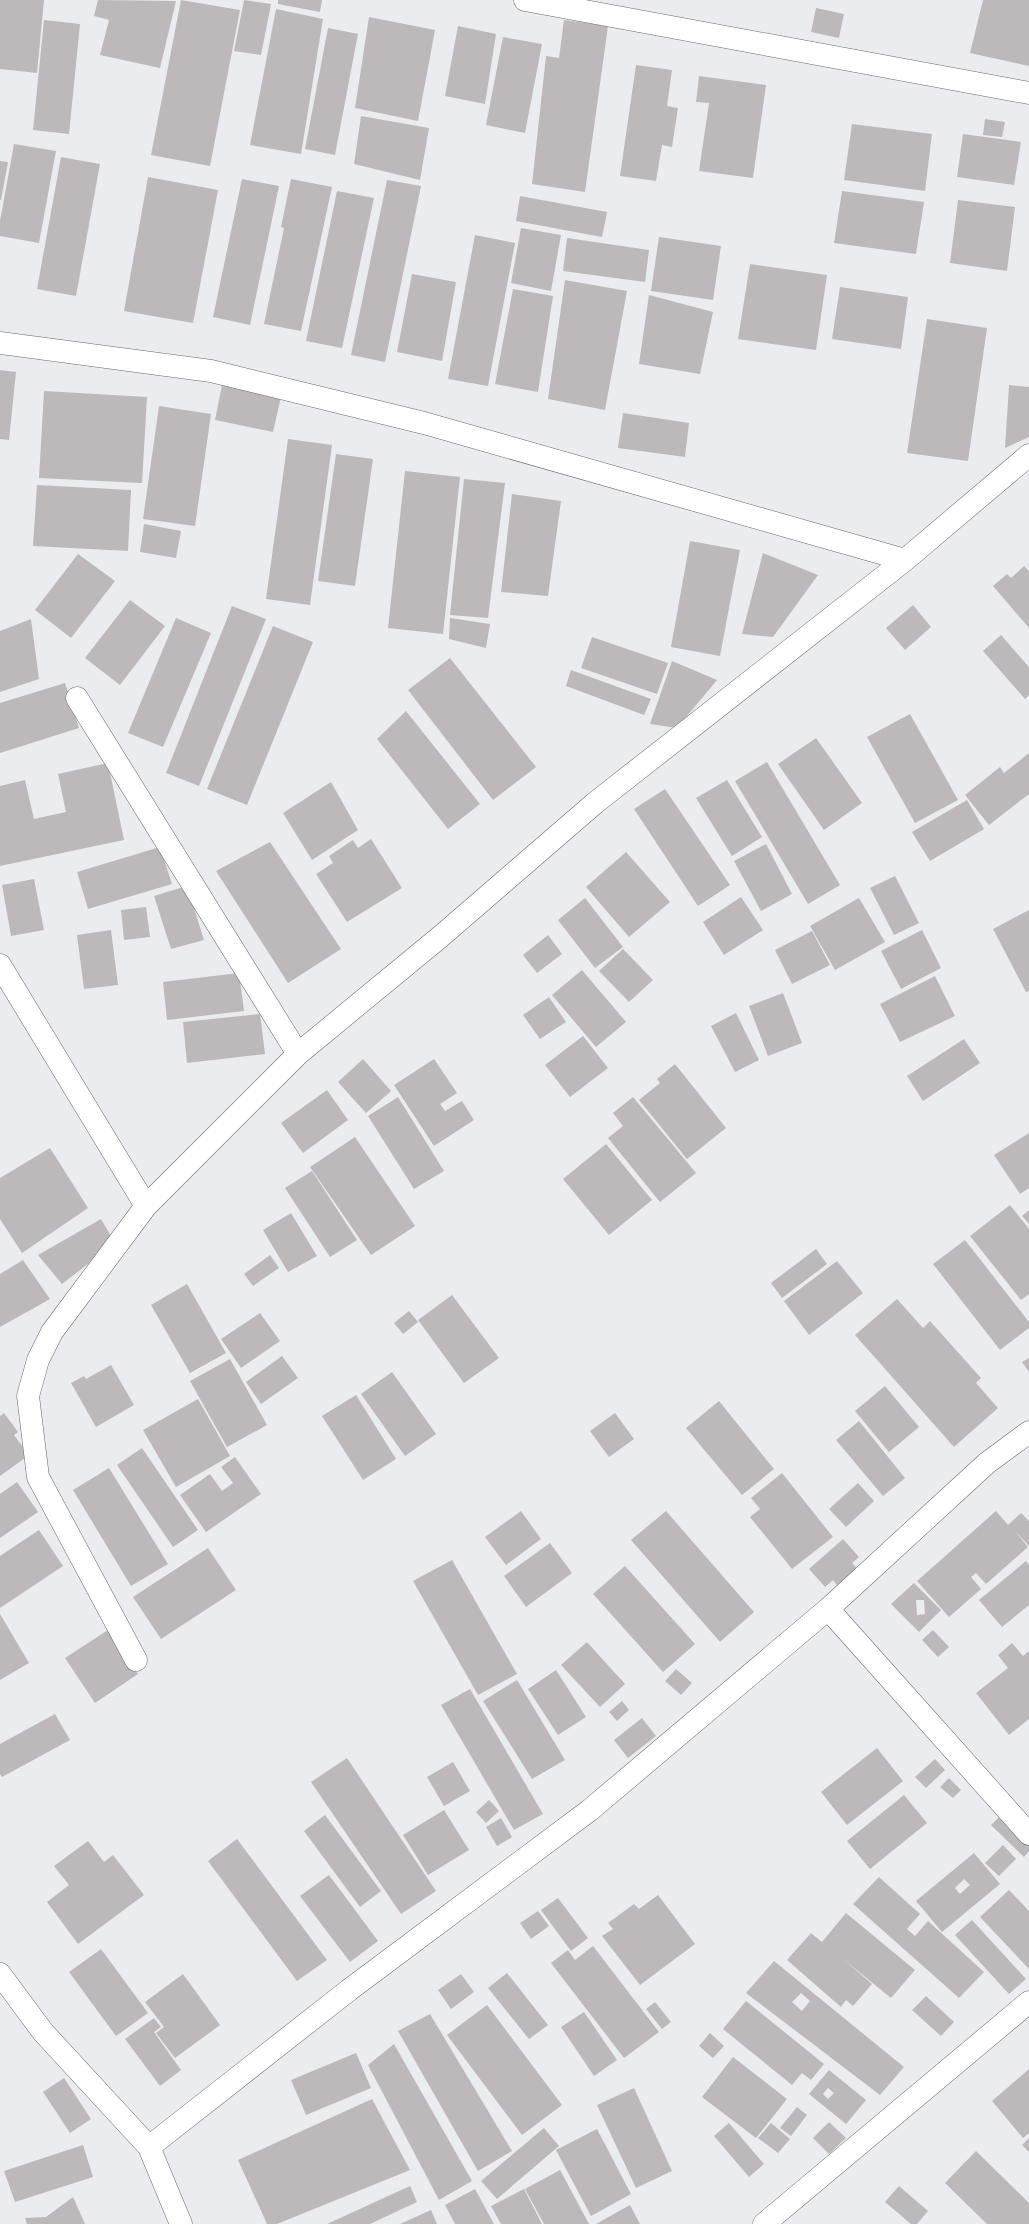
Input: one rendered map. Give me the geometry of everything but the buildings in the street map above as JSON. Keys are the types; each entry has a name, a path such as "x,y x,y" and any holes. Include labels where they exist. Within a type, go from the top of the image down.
{"street":[{"path":"525,0 1029,93"},
{"path":"0,343 219,373 424,423 905,560"},
{"path":"136,1660 38,1477 28,1396 38,1360 52,1332 146,1206 298,1054 440,937 595,803 905,560 1029,455"},
{"path":"77,698 298,1054"},
{"path":"0,965 146,1206"},
{"path":"149,2146 343,1995 590,1810 828,1609 987,1463 1029,1432"},
{"path":"828,1609 1029,1834"},
{"path":"0,1974 43,2032 149,2146 181,2224"},
{"path":"764,2224 1029,2002"}]}
